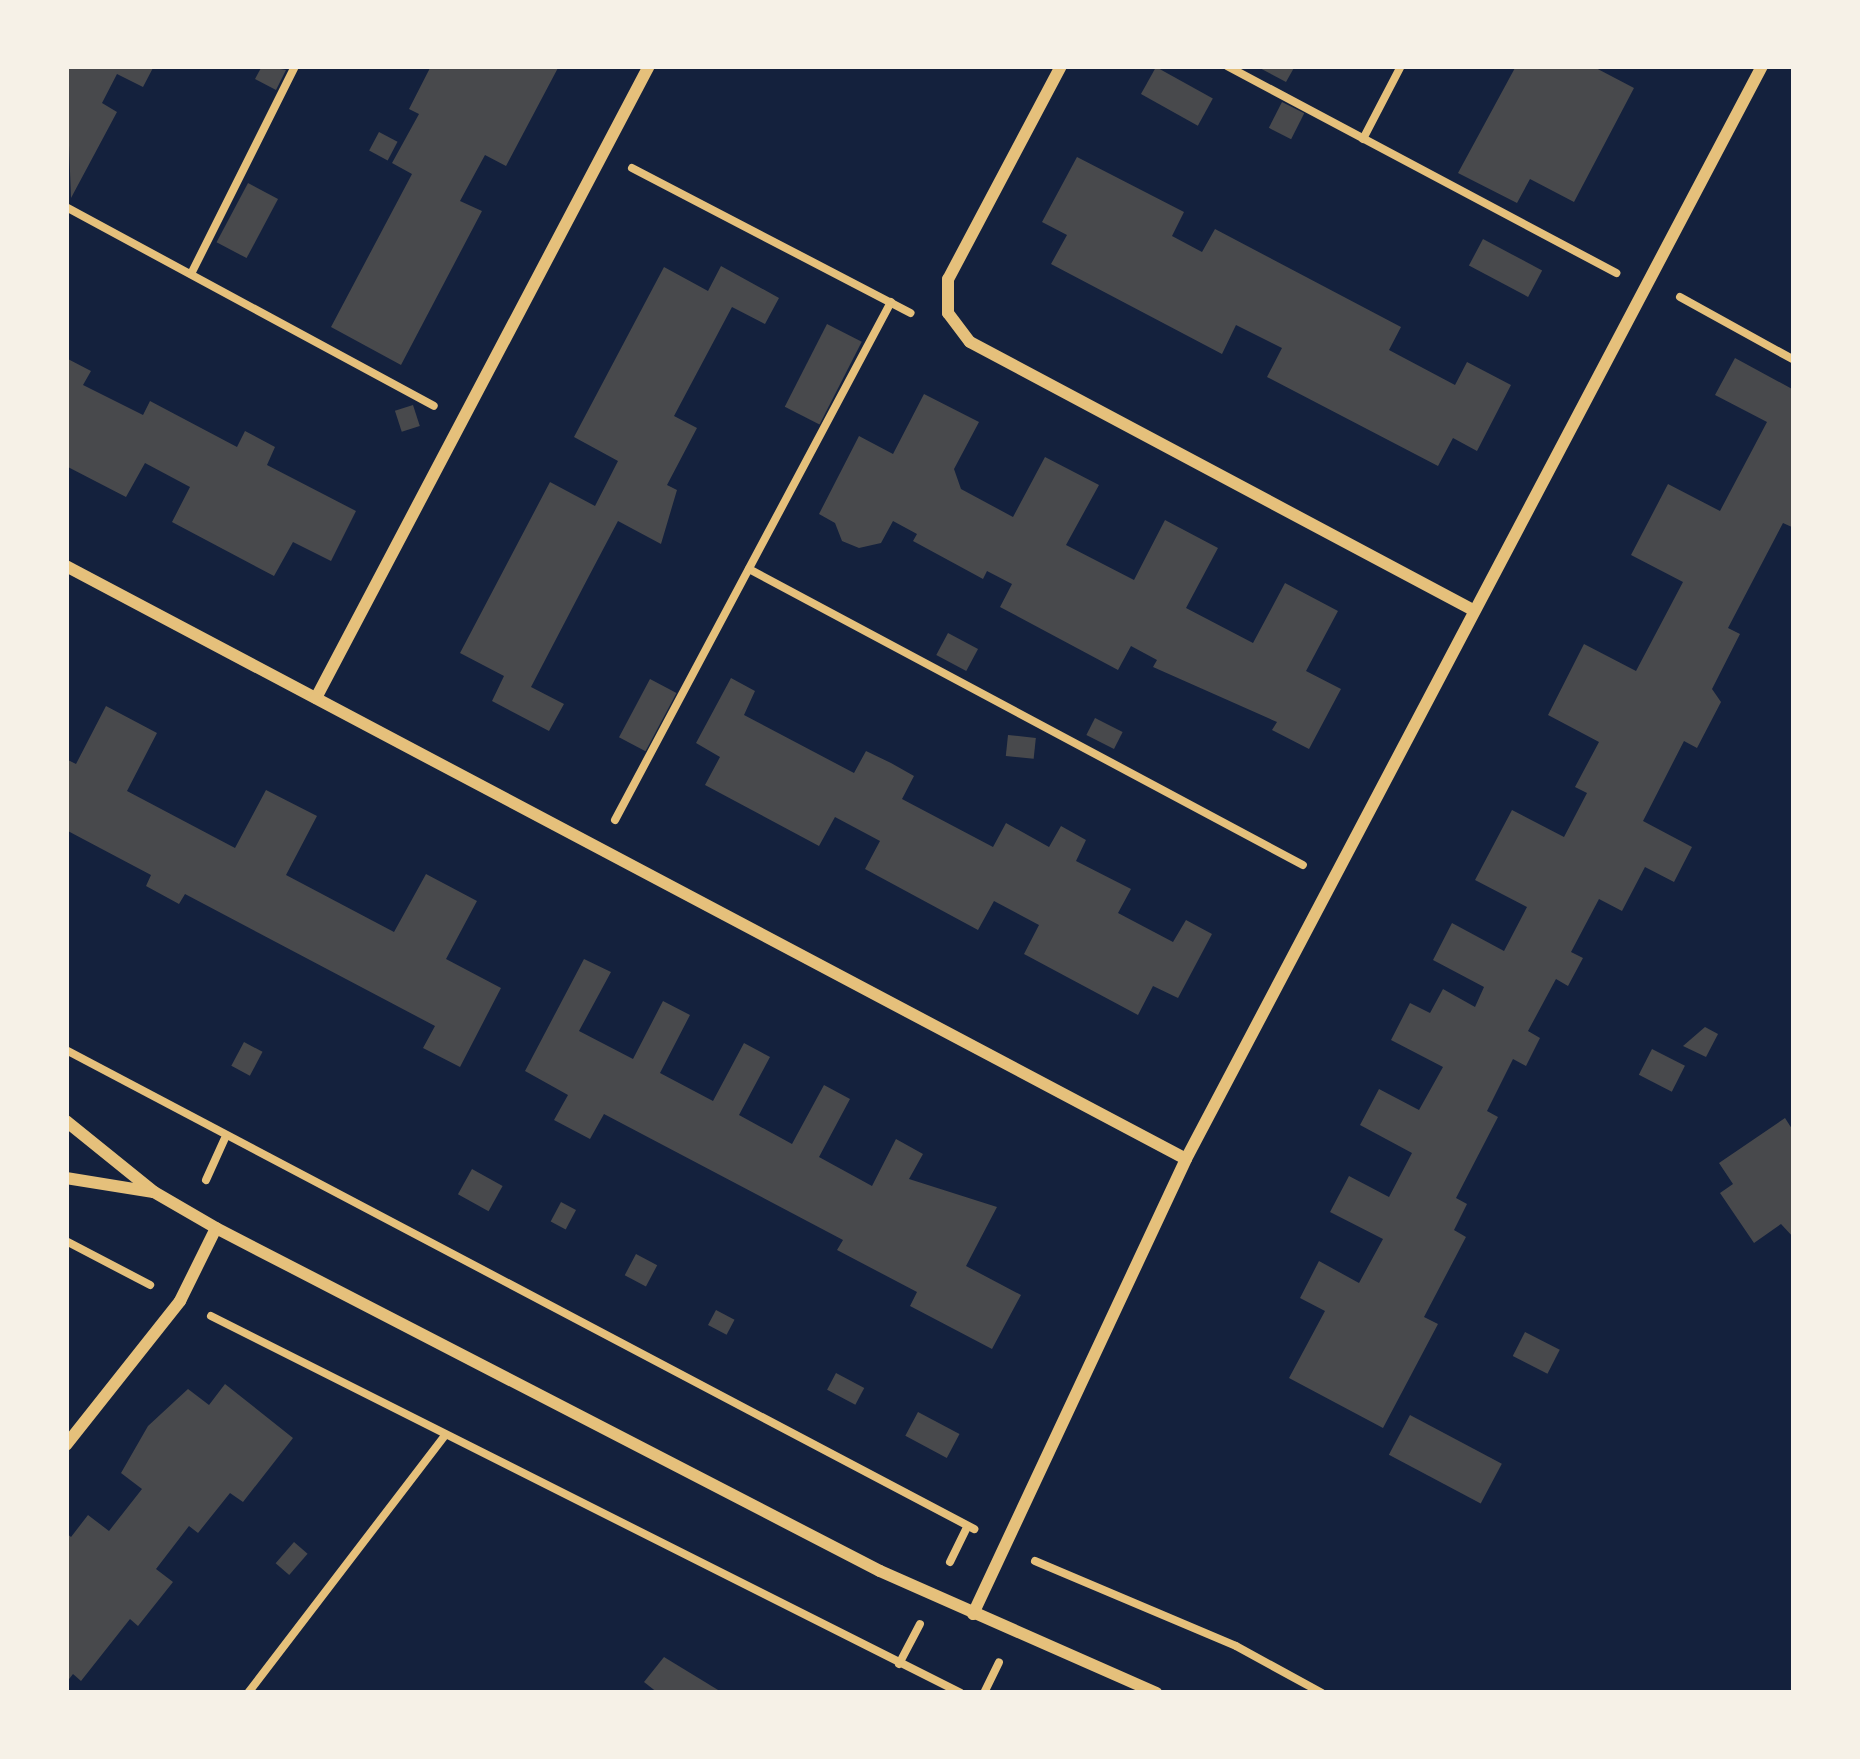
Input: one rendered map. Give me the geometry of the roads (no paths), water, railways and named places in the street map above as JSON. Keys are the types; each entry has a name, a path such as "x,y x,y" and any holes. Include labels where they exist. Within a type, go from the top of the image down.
{"street":[{"path":"316,698 649,66"},
{"path":"1061,66 948,279 948,313 970,342 1473,610"},
{"path":"973,1614 1186,1159 1762,66"},
{"path":"66,566 1186,1159"},
{"path":"66,1121 154,1192 216,1228 973,1614 1156,1693"},
{"path":"66,1178 154,1192"},
{"path":"66,1445 180,1301 216,1228"}]}
